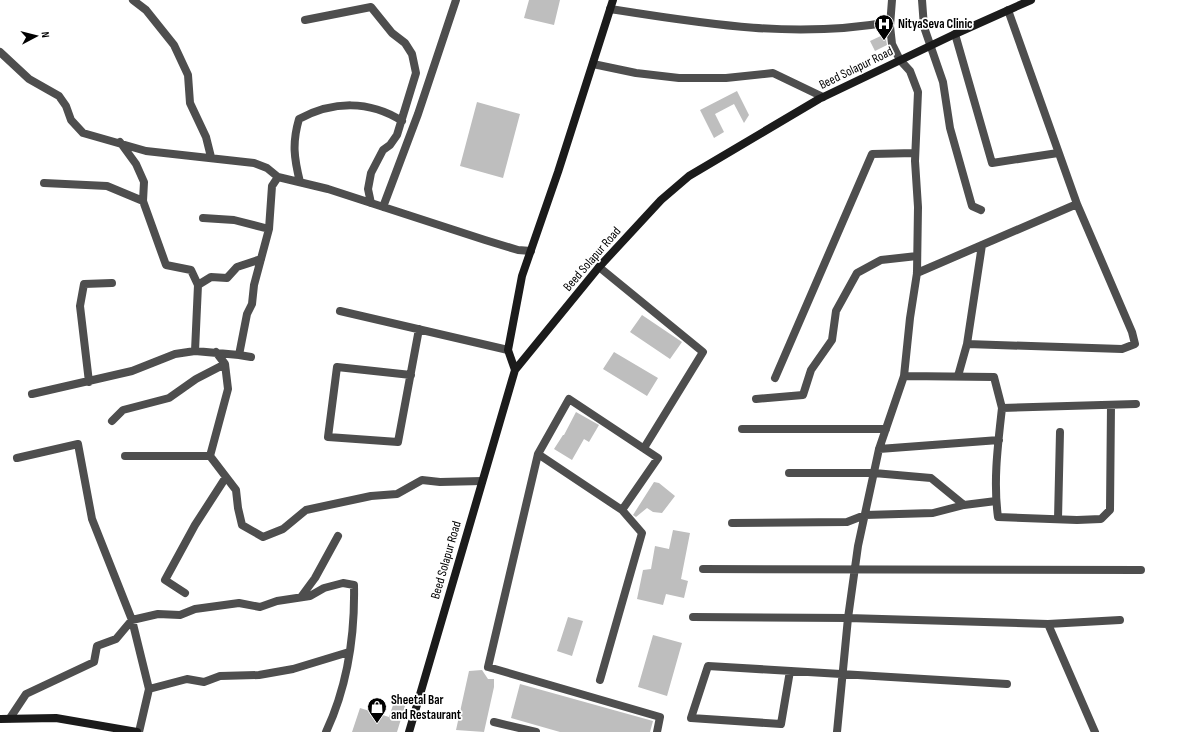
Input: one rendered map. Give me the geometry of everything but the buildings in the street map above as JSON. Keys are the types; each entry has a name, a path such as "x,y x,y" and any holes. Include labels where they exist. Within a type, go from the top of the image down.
{"main road":[{"path":"515,370 508,350 522,276 613,0"},
{"name":"Beed Solapur Road","path":"409,732 515,370 599,267 661,200 689,176 823,97 955,34 1031,0"},
{"path":"0,719 56,718 138,732"}],"street":[{"path":"133,0 146,10 174,46 188,75 190,103 206,137 211,157"},
{"path":"383,206 418,114 456,0"},
{"path":"837,732 844,674 848,618 855,570 879,449 904,376 910,318 917,273 918,206 915,153 918,92 910,71 900,60 892,44 890,22 892,0"},
{"path":"922,0 924,27 943,82 950,128 972,206 981,210"},
{"path":"305,20 370,3 392,33 405,43 415,62 416,73 397,135 390,145 384,150 371,173 368,189 371,203"},
{"path":"610,9 695,22 780,30 855,28 890,22"},
{"path":"967,344 1122,349 1135,344 1132,332 1077,204 1008,10"},
{"path":"955,34 992,163 1058,153"},
{"path":"0,52 29,79 58,96 66,106 71,120 83,133 120,142 146,151 211,157 254,163 266,168 278,177 383,206 518,250 531,251"},
{"path":"593,64 636,73 679,78 726,78 773,74 823,97"},
{"path":"300,182 294,157 294,135 299,119 312,112 330,106 352,104 367,105 393,115 402,121"},
{"path":"120,142 136,164 144,182 143,202 166,265 191,270 198,284 195,351"},
{"path":"775,378 872,154 915,153"},
{"path":"240,355 247,314 252,304 254,285 268,229 272,186 278,177"},
{"path":"44,182 107,186 143,202"},
{"path":"917,273 1077,204"},
{"path":"203,218 234,220 268,229"},
{"path":"958,376 967,344 982,245"},
{"path":"756,399 802,395 811,370 832,340 836,311 857,273 881,260 917,256"},
{"path":"198,284 211,277 228,278 237,267 261,259"},
{"path":"599,267 703,352 644,448"},
{"path":"89,382 80,306 84,284 112,283"},
{"path":"340,311 508,350"},
{"path":"411,375 337,367 328,437 398,442 411,375 419,329"},
{"path":"32,394 132,372 175,354 195,351 216,352 251,357"},
{"path":"210,456 228,389 225,364 216,352"},
{"path":"112,421 123,410 169,398 196,378 225,364"},
{"path":"904,376 994,377 1002,408 996,501 998,516 1058,519 1101,519 1110,510 1111,405"},
{"path":"622,510 658,458 569,399 538,454 488,667 660,716 657,732"},
{"path":"1002,408 1136,404"},
{"path":"742,429 886,429"},
{"path":"1058,519 1060,432"},
{"path":"879,449 999,440"},
{"path":"17,458 78,444 92,519 132,620 149,689 138,732"},
{"path":"538,454 622,510 642,533 600,680"},
{"path":"125,456 210,456"},
{"path":"210,456 236,490 242,525 263,537 283,529 306,510 371,496 397,494 422,480 440,482 482,481"},
{"path":"789,473 874,473 931,478 964,505"},
{"path":"185,593 166,580 195,525 226,477"},
{"path":"732,523 847,522 866,515 933,513 964,505 996,501"},
{"path":"301,597 315,578 338,536"},
{"path":"703,569 1141,570"},
{"path":"10,718 26,694 94,662 97,646 116,639 132,620 158,614 180,615 194,609 239,603 260,607 277,600 301,597 344,583 354,585 354,611 349,652 336,711 326,732"},
{"path":"693,617 848,618 1048,624 1120,620"},
{"path":"1048,624 1095,732"},
{"path":"149,689 187,679 204,682 220,676 259,675 293,669 349,652"},
{"path":"790,671 781,724 691,718 708,666 1007,684"},
{"path":"494,722 536,732"}],"place":[{"name":"NityaSeva Clinic","path":"884,41"},
{"name":"Sheetal Bar and Restaurant","path":"377,724"}]}
